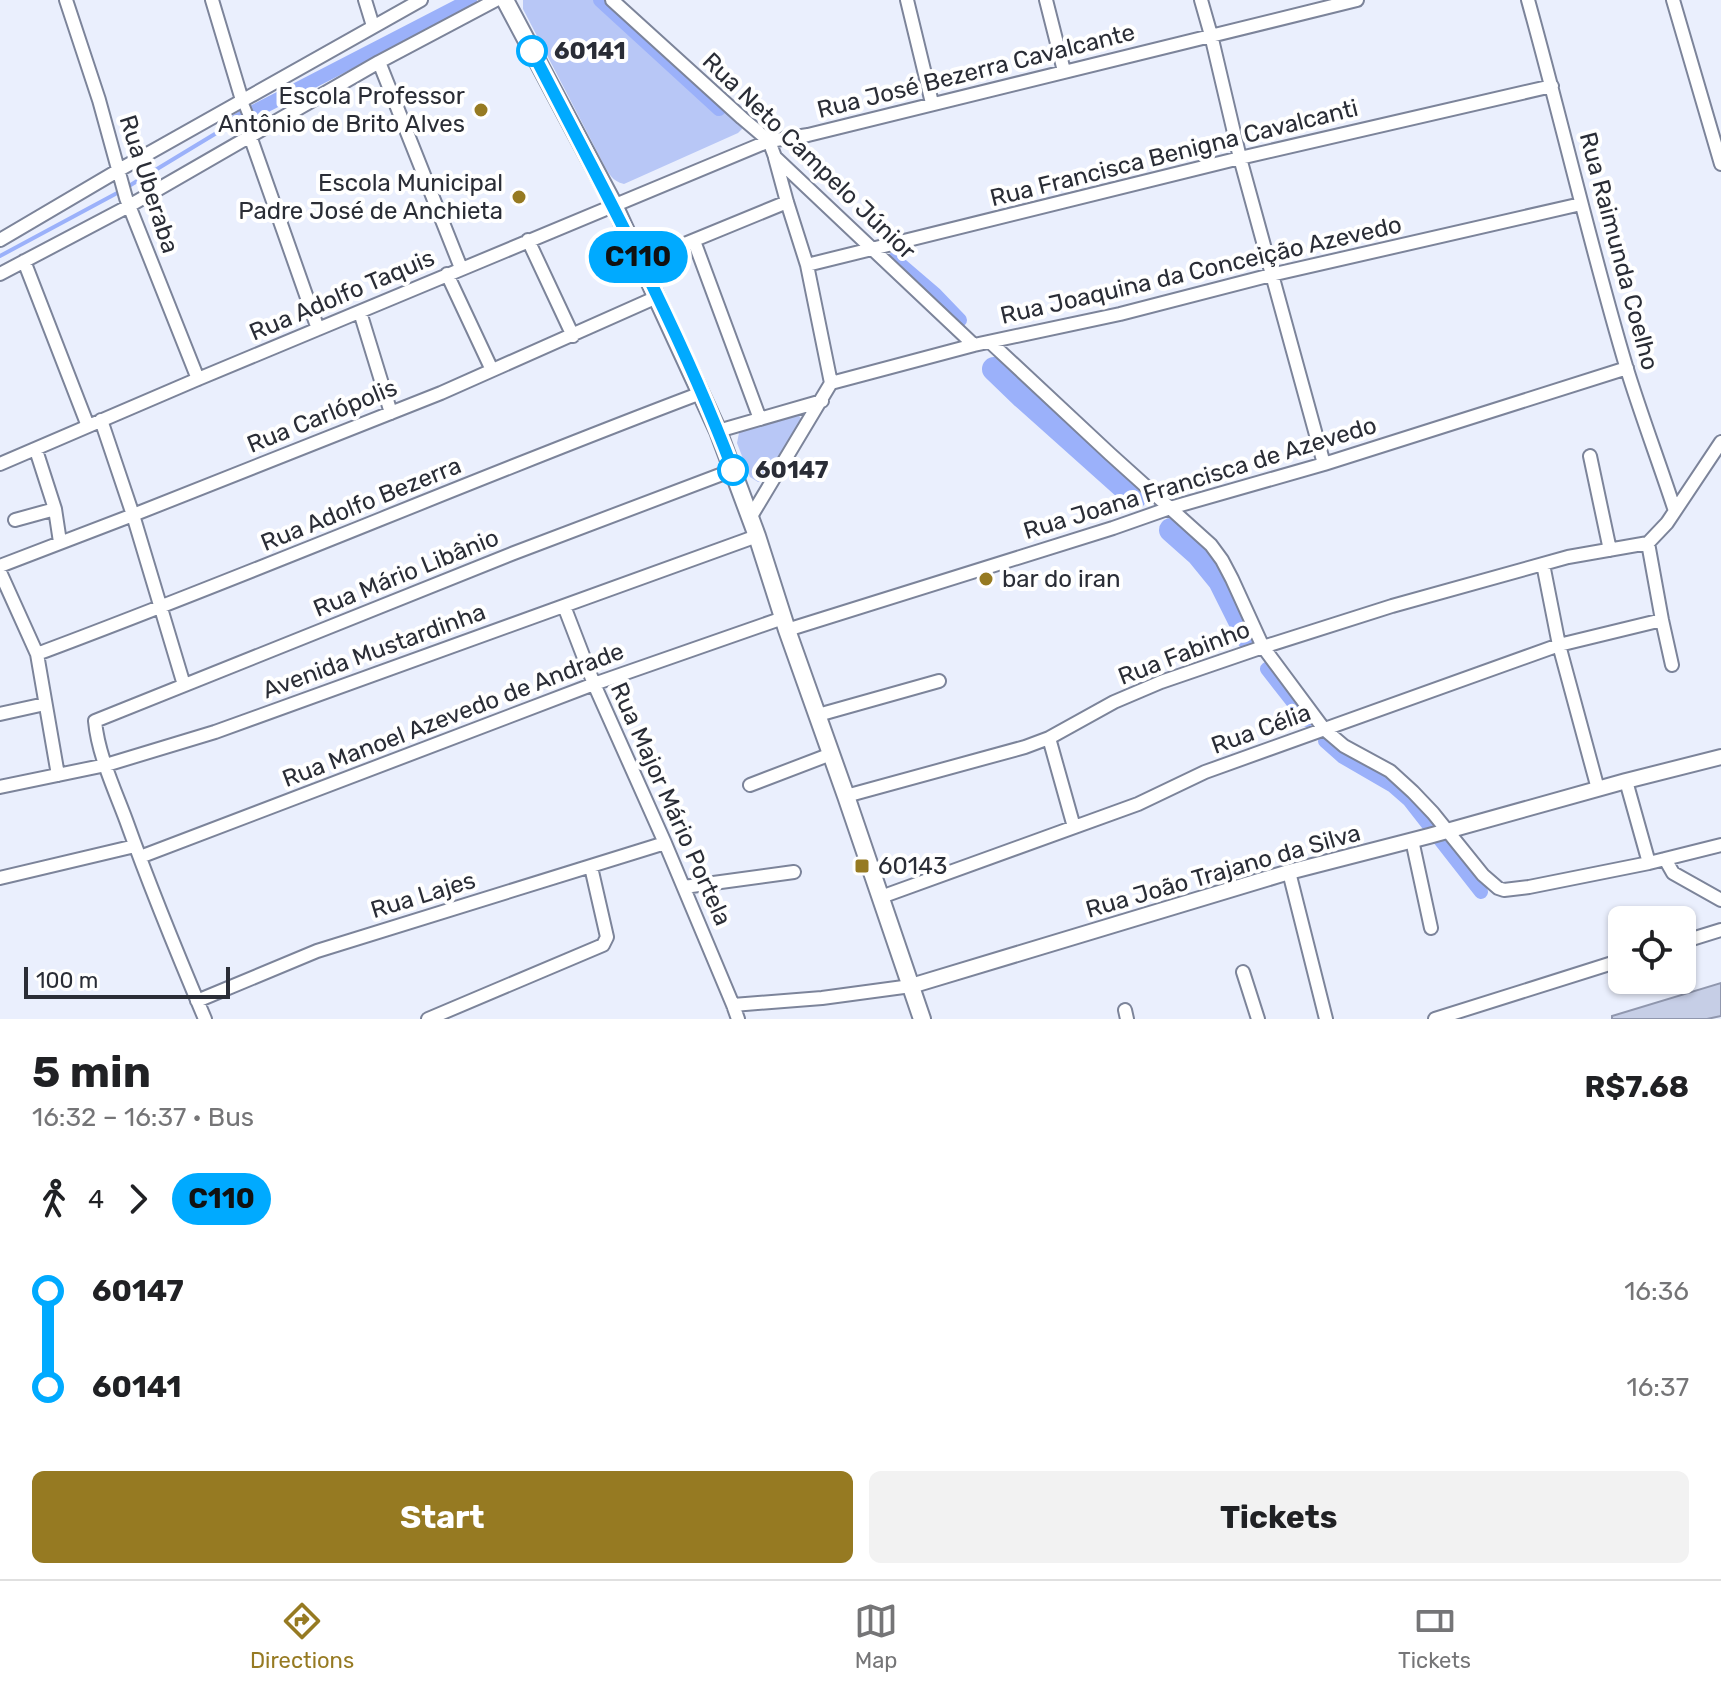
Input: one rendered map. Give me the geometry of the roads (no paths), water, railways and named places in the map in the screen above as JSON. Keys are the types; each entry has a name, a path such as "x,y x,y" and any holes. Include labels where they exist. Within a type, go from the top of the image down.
{"main road":[{"path":"505,0 614,205 718,431 757,536 922,1019"}],"street":[{"name":"Rua Uberaba","path":"66,0 128,202 198,379"},
{"path":"212,0 318,329"},
{"path":"365,0 373,26"},
{"path":"0,240 244,105 421,0"},
{"path":"0,274 496,0"},
{"name":"Rua Neto Campelo Júnior","path":"612,0 769,141 775,157 974,345"},
{"path":"907,0 932,103"},
{"path":"1046,0 1064,71"},
{"path":"1201,0 1271,275 1324,464"},
{"name":"Rua José Bezerra Cavalcante","path":"614,205 769,141 808,135 1357,0"},
{"name":"Rua Raimunda Coelho","path":"1528,0 1627,368 1675,511"},
{"path":"1673,0 1721,164"},
{"path":"379,62 461,268"},
{"name":"Rua Francisca Benigna Cavalcanti","path":"807,265 1240,158 1552,86"},
{"path":"750,518 831,383 807,265 775,157"},
{"path":"641,262 787,202"},
{"name":"Rua Joaquina da Conceição Azevedo","path":"831,383 974,345 1120,314 1271,275 1581,204"},
{"name":"Rua Adolfo Taquis","path":"0,464 614,205"},
{"path":"528,240 573,336"},
{"path":"694,241 760,419"},
{"path":"24,261 88,426"},
{"path":"447,274 492,370"},
{"name":"Rua Carlópolis","path":"0,569 60,542 441,393 657,297"},
{"path":"360,312 391,413"},
{"path":"990,342 1211,545 1222,560 1263,647 1324,729 1344,746 1390,771 1413,792 1495,886 1504,890 1529,887 1721,845"},
{"name":"Rua Joana Francisca de Azevedo","path":"785,624 1324,464 1627,368"},
{"name":"Rua Adolfo Bezerra","path":"37,654 701,393"},
{"path":"718,431 822,401"},
{"path":"101,420 184,685"},
{"path":"1672,665 1648,543 1667,523 1721,442"},
{"path":"36,450 55,509 60,542"},
{"path":"1590,456 1610,550"},
{"name":"Rua Mário Libânio","path":"106,765 96,720 514,553 733,470"},
{"path":"15,520 55,509"},
{"name":"Avenida Mustardinha","path":"0,787 106,765 215,732 757,536"},
{"name":"Rua Fabinho","path":"846,796 1049,738 1114,702 1161,682 1392,606 1568,557 1648,543"},
{"path":"1543,564 1559,645 1598,789"},
{"path":"0,569 37,654 58,775"},
{"name":"Rua Major Mário Portela","path":"564,606 594,684 684,887 738,1019"},
{"name":"Rua Célia","path":"881,897 1138,804 1205,772 1559,645 1662,620"},
{"name":"Rua Manoel Azevedo de Andrade","path":"0,878 138,852 594,684 785,624"},
{"path":"818,715 939,681"},
{"path":"0,714 45,704"},
{"path":"1049,738 1074,827"},
{"path":"750,785 831,754"},
{"name":"Rua João Trajano da Silva","path":"733,1005 911,986 1289,872 1721,757"},
{"path":"106,765 172,942 205,1019"},
{"path":"1626,781 1649,863"},
{"path":"1412,840 1431,928"},
{"name":"Rua Lajes","path":"197,1001 317,951 665,843"},
{"path":"1665,859 1673,873 1721,900"},
{"path":"428,1019 603,945 607,937 591,867"},
{"path":"684,887 794,872"},
{"path":"1289,872 1326,1019"},
{"path":"1696,938 1721,930"},
{"path":"1435,1019 1608,964"},
{"path":"1243,972 1258,1019"}],"waterway":[{"path":"238,120 470,0"},
{"path":"600,0 719,109"},
{"path":"0,256 119,192 238,120"},
{"path":"894,259 960,320"},
{"path":"994,369 1135,497"},
{"path":"1171,530 1198,554 1220,581 1249,639"},
{"path":"1267,669 1307,720"},
{"path":"1325,741 1343,757 1393,786 1409,800 1481,892"}],"place":[{"name":"60141","path":"532,51"},
{"name":"Escola Professor Antônio de Brito Alves","path":"481,110"},
{"name":"Escola Municipal Padre José de Anchieta","path":"519,197"},
{"name":"60147","path":"733,470"},
{"name":"bar do iran","path":"986,579"},
{"name":"60143","path":"862,866"}]}
